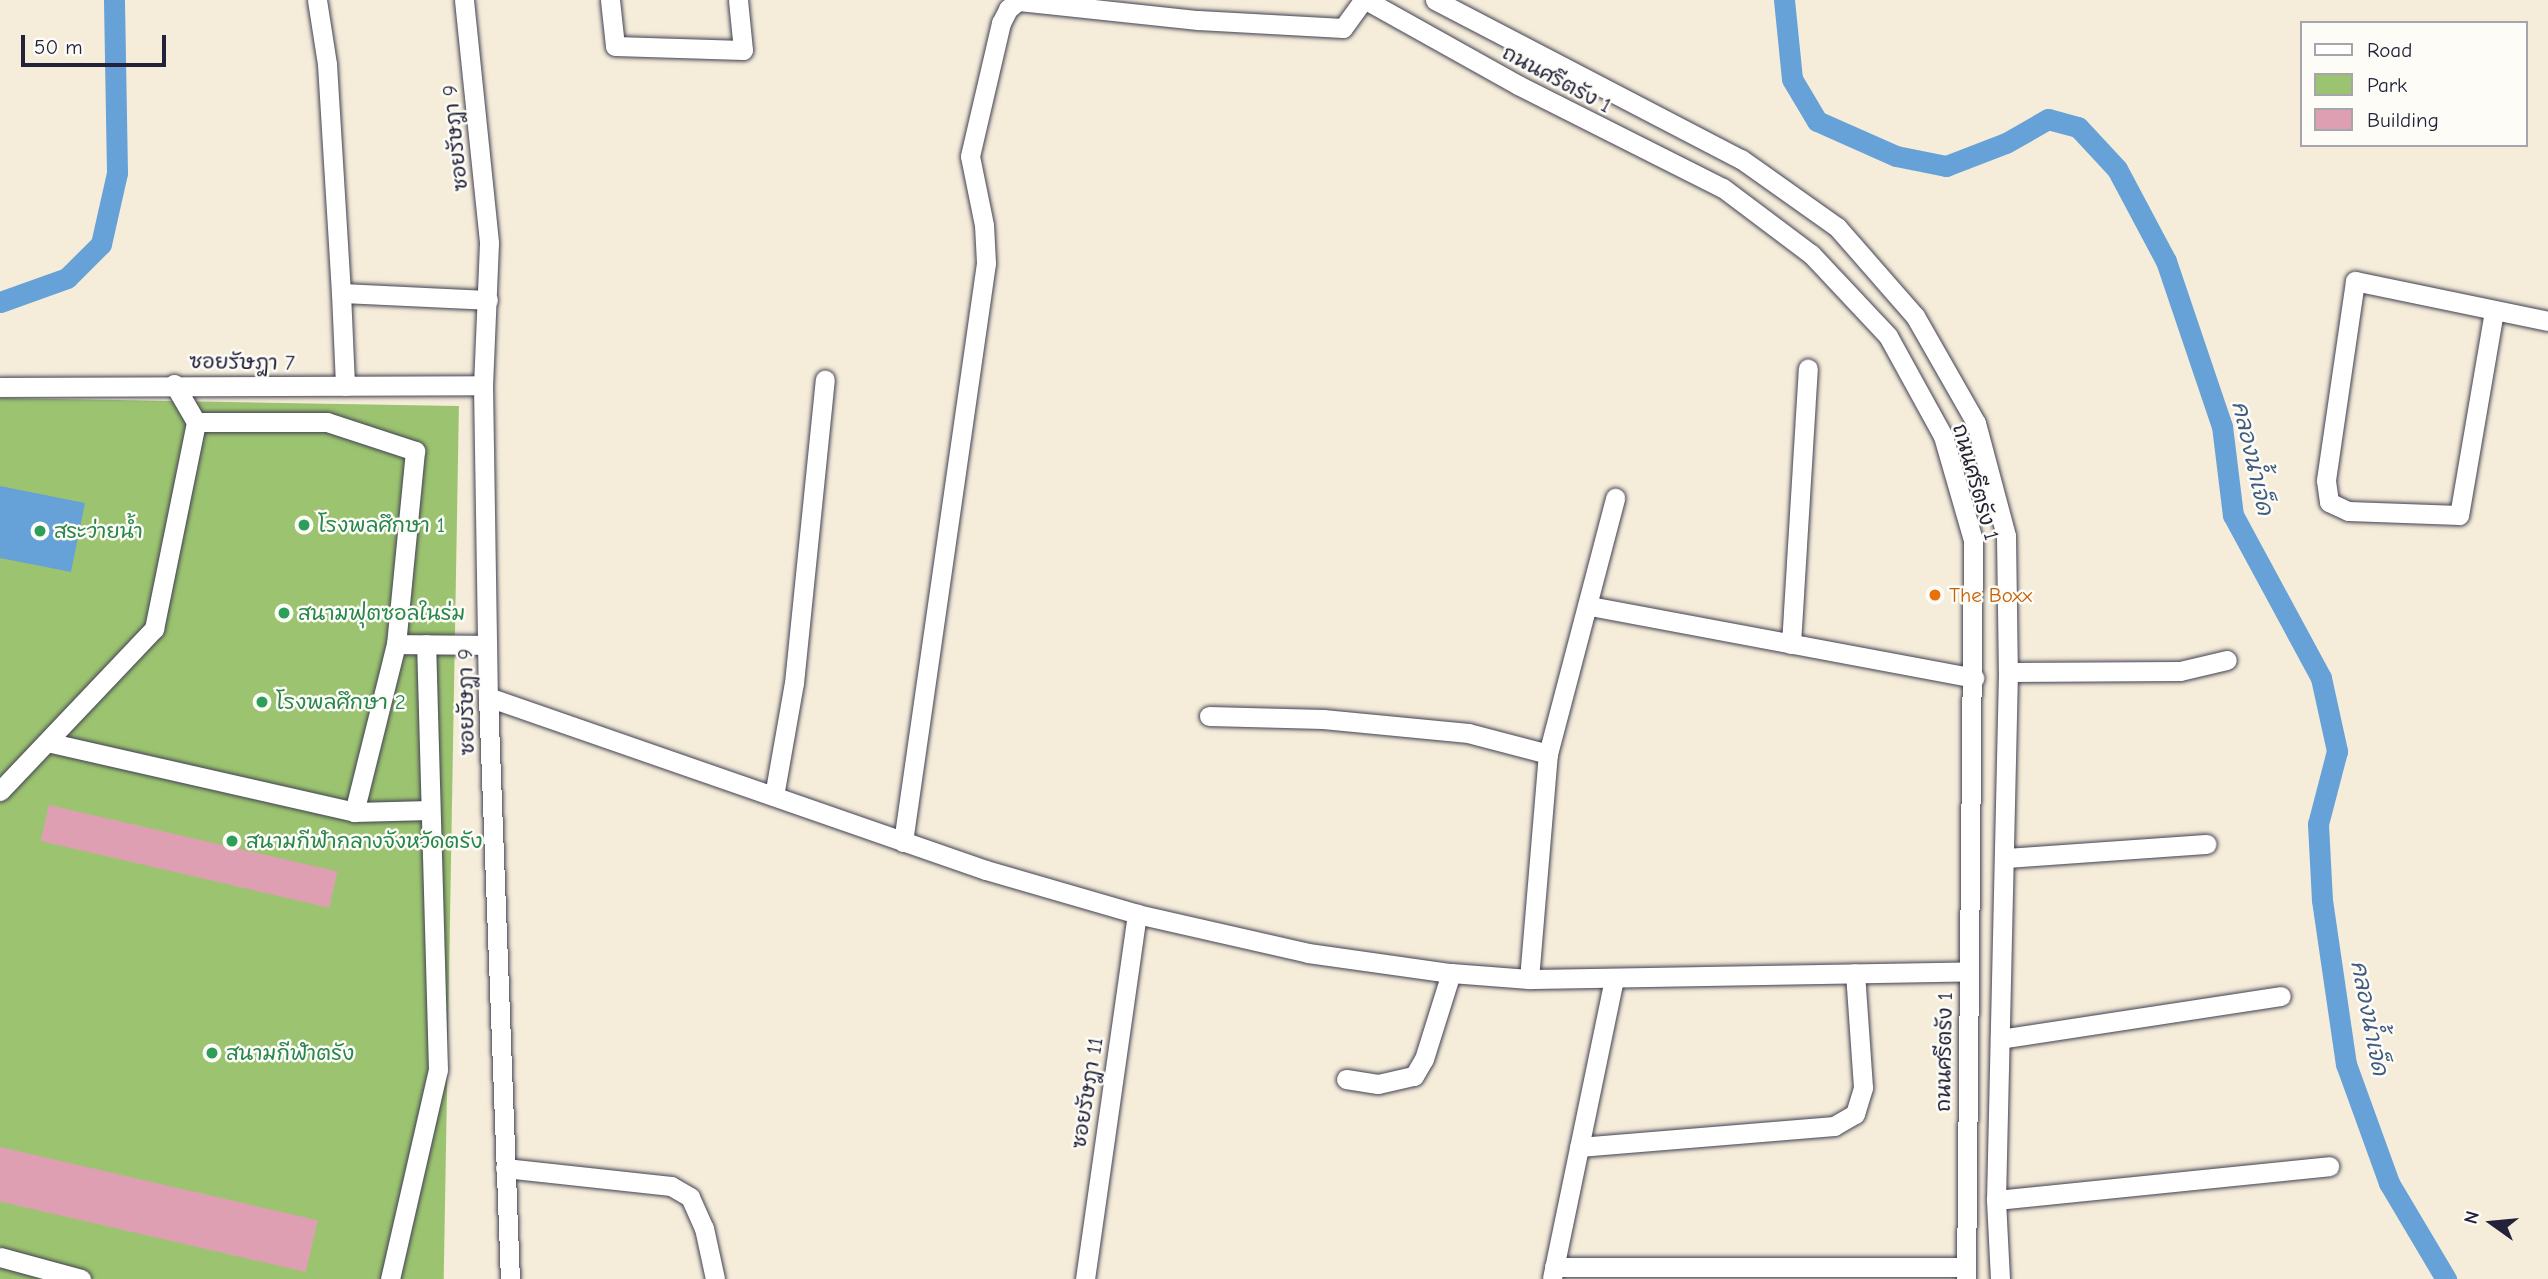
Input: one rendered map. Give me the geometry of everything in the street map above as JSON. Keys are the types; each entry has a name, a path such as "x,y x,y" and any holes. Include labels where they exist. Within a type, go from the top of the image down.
{"street":[{"path":"317,0 327,64 345,386"},
{"name":"ซอยรัษฎา 9","path":"464,0 489,243 483,385 488,697 510,1279"},
{"path":"610,0 615,46 743,50 738,0"},
{"path":"903,842 986,263 984,225 970,156 1001,23 1008,9 1019,0 1198,20 1343,27 1365,0"},
{"name":"ถนนศรีตรัง 1","path":"1365,0 1518,85 1723,188 1811,254 1888,336 1943,436 1973,540 1974,678 1966,1273"},
{"name":"ถนนศรีตรัง 1","path":"1435,0 1741,159 1837,227 1915,316 1976,423 2006,536 2008,671 1997,1200 2000,1279"},
{"path":"2494,311 2459,515 2347,511 2329,502 2326,480 2355,281 2548,321"},
{"path":"341,293 488,300"},
{"path":"1791,644 1808,369"},
{"path":"774,796 794,683 825,380"},
{"path":"0,792 154,629 195,422 174,384"},
{"name":"ซอยรัษฎา 7","path":"0,387 174,384 483,385"},
{"path":"195,422 327,422 415,450 396,644 354,812"},
{"path":"1529,978 1548,754 1590,606 1615,498"},
{"path":"1590,606 1974,678"},
{"path":"396,644 487,645"},
{"path":"390,1279 438,1070 426,644"},
{"path":"2008,671 2180,671 2227,660"},
{"path":"488,697 903,842 1137,914 1308,953 1451,973 1529,978 1969,971"},
{"path":"1209,716 1323,719 1468,733 1548,754"},
{"path":"47,742 354,812 430,810"},
{"path":"2005,858 2207,844"},
{"name":"ซอยรัษฎา 11","path":"1085,1279 1137,914"},
{"path":"1346,1079 1388,1083 1414,1076 1424,1059 1451,973"},
{"path":"1579,1147 1834,1126 1855,1114 1863,1087 1855,973"},
{"path":"1614,978 1553,1273 1966,1273"},
{"path":"2000,1039 2281,996"},
{"path":"1997,1200 2329,1166"},
{"path":"505,1168 671,1186 690,1197 704,1228 715,1279"},
{"path":"0,1257 81,1279"}],"green space":[{"name":"สนามกีฬากลางจังหวัดตรัง","path":"0,398 459,406 444,1279 0,1279"}],"water":[{"name":"สระว่ายน้ำ","path":"0,486 85,503 71,572 0,558"}],"building":[{"path":"49,805 337,872 329,908 41,841"},
{"path":"0,1147 318,1220 306,1272 0,1201"}],"waterway":[{"name":"คลองน้ำเจ็ด","path":"0,302 67,278 101,244 117,173 114,0"},
{"name":"คลองน้ำเจ็ด","path":"1784,0 1792,79 1817,121 1896,156 1946,166 2006,143 2048,119 2078,127 2117,169 2166,261 2222,426 2233,515 2321,678 2337,751 2318,824 2322,900 2346,1064 2389,1183 2446,1279"}],"place":[{"name":"โรงพลศึกษา 1","path":"304,525"},
{"name":"สระว่ายน้ำ","path":"40,531"},
{"name":"The Boxx","path":"1935,595"},
{"name":"สนามฟุตซอลในร่ม","path":"284,613"},
{"name":"โรงพลศึกษา 2","path":"262,702"},
{"name":"สนามกีฬากลางจังหวัดตรัง","path":"232,841"},
{"name":"สนามกีฬาตรัง","path":"212,1053"}]}
